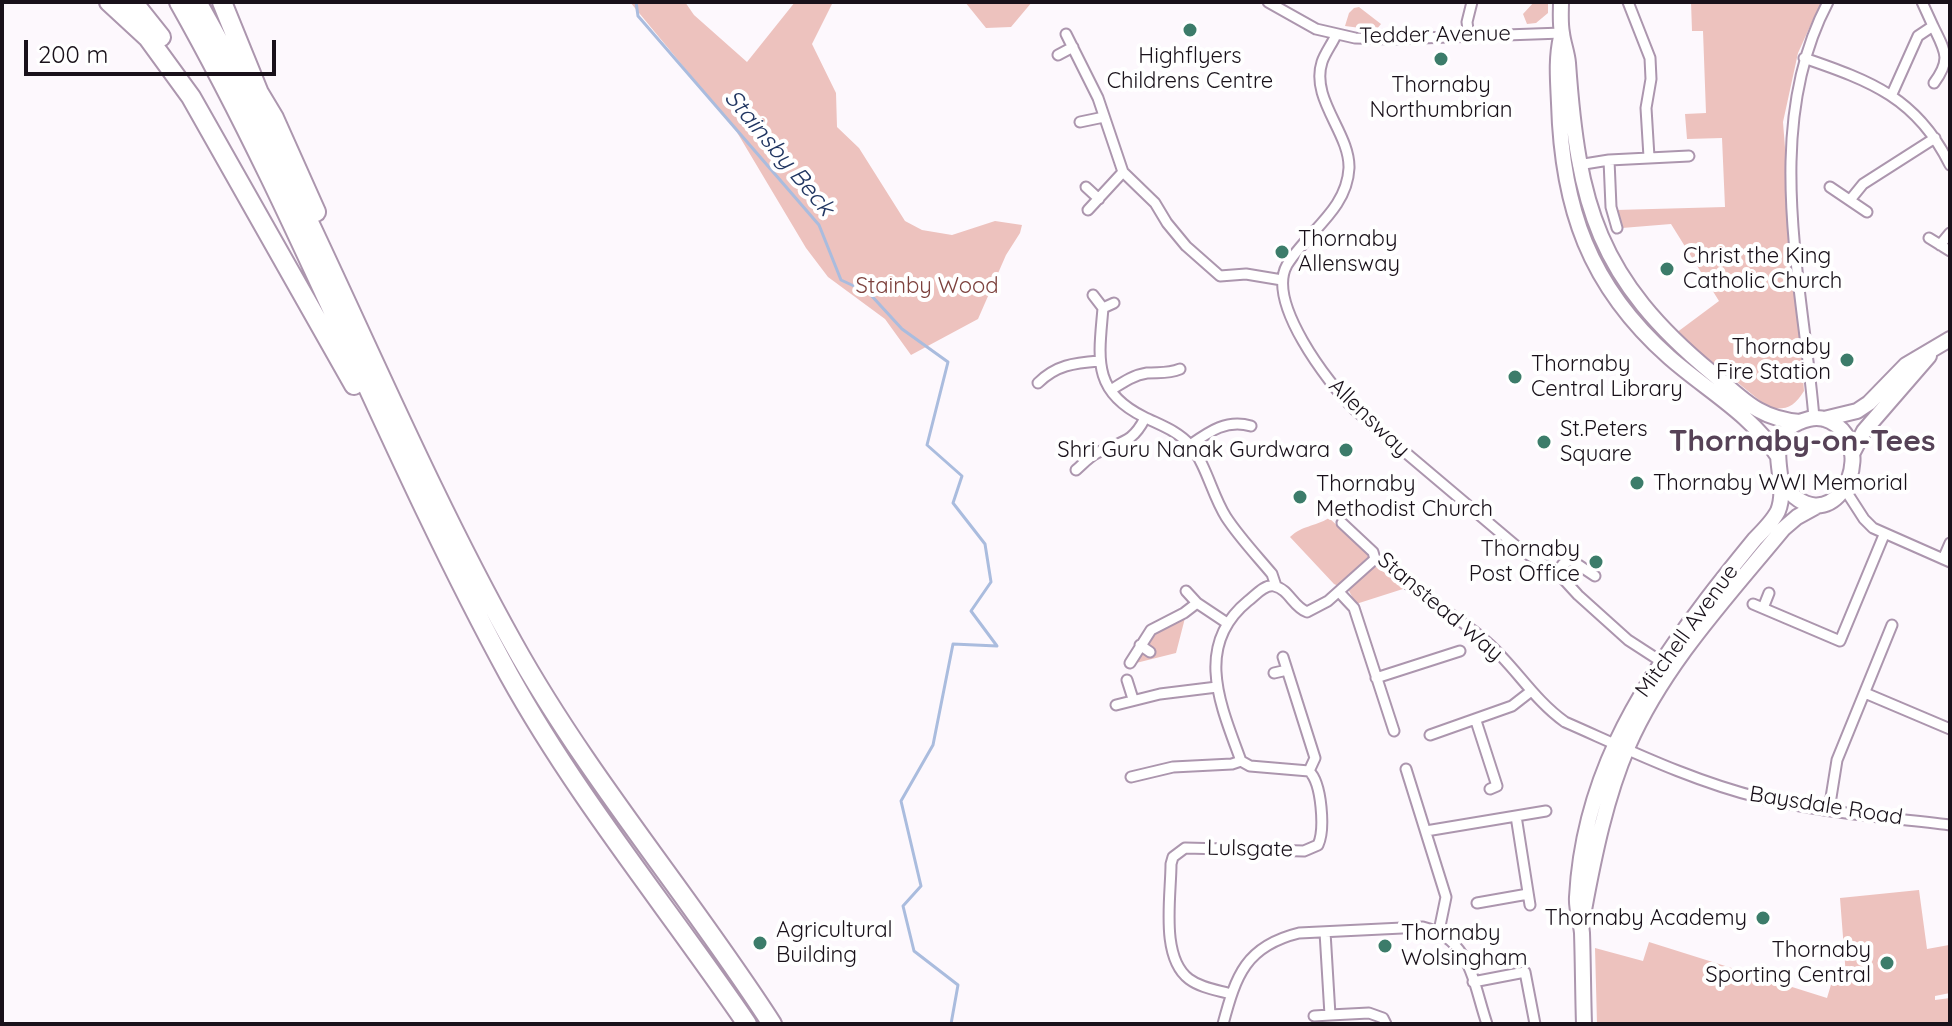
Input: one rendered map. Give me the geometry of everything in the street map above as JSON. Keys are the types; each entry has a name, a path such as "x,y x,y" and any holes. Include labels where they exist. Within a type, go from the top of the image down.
{"highway":[{"path":"109,2 148,38 174,71 245,190 360,395 474,628 510,676"},
{"path":"133,2 181,65 210,116 245,190"},
{"path":"179,2 281,200 457,578 510,676 564,765 747,1024"},
{"path":"197,2 310,226 458,541 552,708 772,1024"},
{"path":"223,2 228,21 297,185 310,226"},
{"path":"259,93 274,118 488,594"}],"street":[{"name":"Tedder Avenue","path":"1268,2 1304,24 1336,35 1393,39 1562,33"},
{"path":"1469,37 1467,22 1472,2"},
{"path":"1561,2 1562,33 1567,56 1561,149 1567,192 1579,231 1606,283 1642,329 1755,409 1771,418 1813,419 1844,432 1852,454"},
{"path":"1628,2 1650,58 1651,79 1646,108 1649,157"},
{"path":"1813,419 1800,308 1792,123 1804,58 1828,2"},
{"path":"1922,2 1946,53 1944,69 1934,83"},
{"path":"1892,94 1918,36 1933,26"},
{"path":"1066,34 1104,117 1123,172 1155,203 1186,246 1220,276 1246,274 1282,280 1292,258 1335,207 1346,184 1348,162 1345,149 1326,103 1320,73 1336,35"},
{"path":"1058,55 1073,47"},
{"path":"1804,58 1841,70 1892,94 1921,120 1950,165"},
{"path":"1565,100 1591,213 1618,271 1674,352 1753,425 1777,455"},
{"path":"1080,122 1104,117"},
{"path":"1850,200 1863,184 1935,138"},
{"path":"1578,165 1609,160 1689,156"},
{"path":"1609,160 1611,207 1617,228"},
{"path":"1088,210 1123,172"},
{"path":"1086,187 1099,199"},
{"path":"1830,187 1867,212"},
{"path":"1940,245 1950,233"},
{"path":"1929,238 1950,251"},
{"name":"Allensway","path":"1282,280 1289,310 1305,344 1338,393 1522,551 1557,572 1628,640 1666,665"},
{"path":"1093,295 1103,308 1099,361 1111,390 1122,403 1145,418 1163,424 1190,445 1226,517 1272,574 1276,586"},
{"path":"1103,308 1114,303"},
{"path":"1777,455 1781,437 1791,426 1857,411 1906,365 1950,339"},
{"path":"1935,350 1864,431 1852,454 1850,476 1844,488 1864,519 1884,535 1946,561 1950,543"},
{"path":"1038,383 1049,371 1069,363 1099,361"},
{"path":"1111,390 1133,377 1150,373 1167,374 1180,369"},
{"path":"1167,374 1169,386"},
{"path":"1190,445 1238,417 1251,426"},
{"path":"1076,470 1088,458 1123,444 1138,433 1145,418"},
{"name":"Mitchell Avenue","path":"1584,1024 1581,927 1621,747 1666,665 1721,581 1777,512 1782,483 1777,455"},
{"path":"1088,458 1096,468"},
{"path":"1782,483 1797,500 1805,505 1817,506"},
{"name":"Mitchell Avenue","path":"1666,665 1783,529 1797,517 1832,501 1844,488"},
{"name":"Stanstead Way","path":"1342,523 1373,552 1375,559 1383,561 1404,581 1460,618 1491,645 1546,709 1565,722 1621,747"},
{"path":"1769,593 1758,606 1840,641 1884,535"},
{"path":"1309,771 1250,766 1241,761 1217,687 1214,669 1217,646 1227,623 1237,611 1267,586 1276,586 1285,591 1300,610 1307,612 1328,601 1368,562 1375,559"},
{"path":"1557,572 1567,560 1571,560 1595,576"},
{"path":"1186,591 1197,603 1227,623"},
{"path":"1339,592 1354,608 1394,731"},
{"path":"1130,663 1151,630 1197,603"},
{"path":"1829,810 1837,760 1892,625"},
{"path":"1140,645 1150,652"},
{"path":"1376,678 1460,651"},
{"name":"Lulsgate","path":"1231,994 1202,986 1188,978 1177,966 1170,935 1171,864 1173,857 1185,848 1312,849 1318,845 1322,836 1318,784 1309,771 1315,758 1283,657"},
{"path":"1274,673 1287,670"},
{"path":"1127,680 1133,699"},
{"path":"1116,705 1133,699 1217,687"},
{"path":"1430,735 1512,706 1530,692"},
{"path":"1865,693 1950,729"},
{"path":"1476,721 1497,786 1490,789"},
{"name":"Baysdale Road","path":"1621,747 1728,789 1763,798 1829,810 1950,825"},
{"path":"1131,777 1144,779 1173,767 1241,761"},
{"path":"1406,769 1446,897 1439,931"},
{"path":"1426,831 1546,811"},
{"path":"1516,816 1530,905"},
{"path":"1477,903 1528,894"},
{"path":"1223,1024 1239,975 1263,946 1299,933 1423,927 1439,931 1460,948 1467,960 1487,1024"},
{"path":"1325,932 1330,1015"},
{"path":"1473,982 1525,972 1538,1024"},
{"path":"1314,1016 1369,1013 1383,1018 1386,1024"}],"green space":[{"name":"Stainby Wood","path":"630,2 685,2 694,15 747,62 795,2 833,2 812,44 836,93 837,127 859,148 905,221 922,230 952,235 995,221 1022,225 978,319 911,355 885,319 828,277 806,248 735,129"},
{"path":"965,2 1032,2 1011,27 986,28"},
{"path":"1534,2 1548,2 1548,13 1536,23 1527,24 1523,14"},
{"path":"1691,2 1821,2 1798,53 1783,122 1804,391 1797,401 1785,408 1769,408 1676,333 1719,301 1671,224 1622,228 1616,210 1725,207 1722,138 1687,139 1685,114 1706,113 1703,31 1692,31"},
{"path":"1359,7 1381,24 1376,30 1345,26 1349,13"},
{"path":"1329,518 1364,550 1374,565 1406,588 1356,604 1349,591 1334,584 1290,537"},
{"path":"1185,618 1176,653 1136,663 1142,652 1149,654 1154,649 1147,642 1149,636"},
{"path":"1919,890 1927,949 1949,945 1950,993 1935,996 1935,1000 1950,998 1950,1024 1597,1024 1595,948 1643,961 1649,942 1827,998 1833,978 1846,976 1840,898"}],"waterway":[{"name":"Stainsby Beck","path":"636,2 638,16 819,225 841,280 869,293 902,329 948,362 927,445 962,476 953,503 985,544 991,582 971,611 997,646 953,644 933,745 901,801 921,886 903,906 914,951 958,985 951,1024"}],"place":[{"name":"Highflyers Childrens Centre","path":"1190,30"},
{"name":"Thornaby Northumbrian","path":"1441,59"},
{"name":"Thornaby Allensway","path":"1282,252"},
{"name":"Christ the King Catholic Church","path":"1667,269"},
{"name":"Thornaby Fire Station","path":"1847,360"},
{"name":"Thornaby Central Library","path":"1515,377"},
{"name":"St.Peters Square","path":"1544,442"},
{"name":"Shri Guru Nanak Gurdwara","path":"1346,450"},
{"name":"Thornaby WWI Memorial","path":"1637,483"},
{"name":"Thornaby Methodist Church","path":"1300,497"},
{"name":"Thornaby Post Office","path":"1596,562"},
{"name":"Thornaby Academy","path":"1763,918"},
{"name":"Agricultural Building","path":"760,943"},
{"name":"Thornaby Wolsingham","path":"1385,946"},
{"name":"Thornaby Sporting Central","path":"1887,963"}],"district":[{"name":"Thornaby-on-Tees","path":"1802,442"}]}
